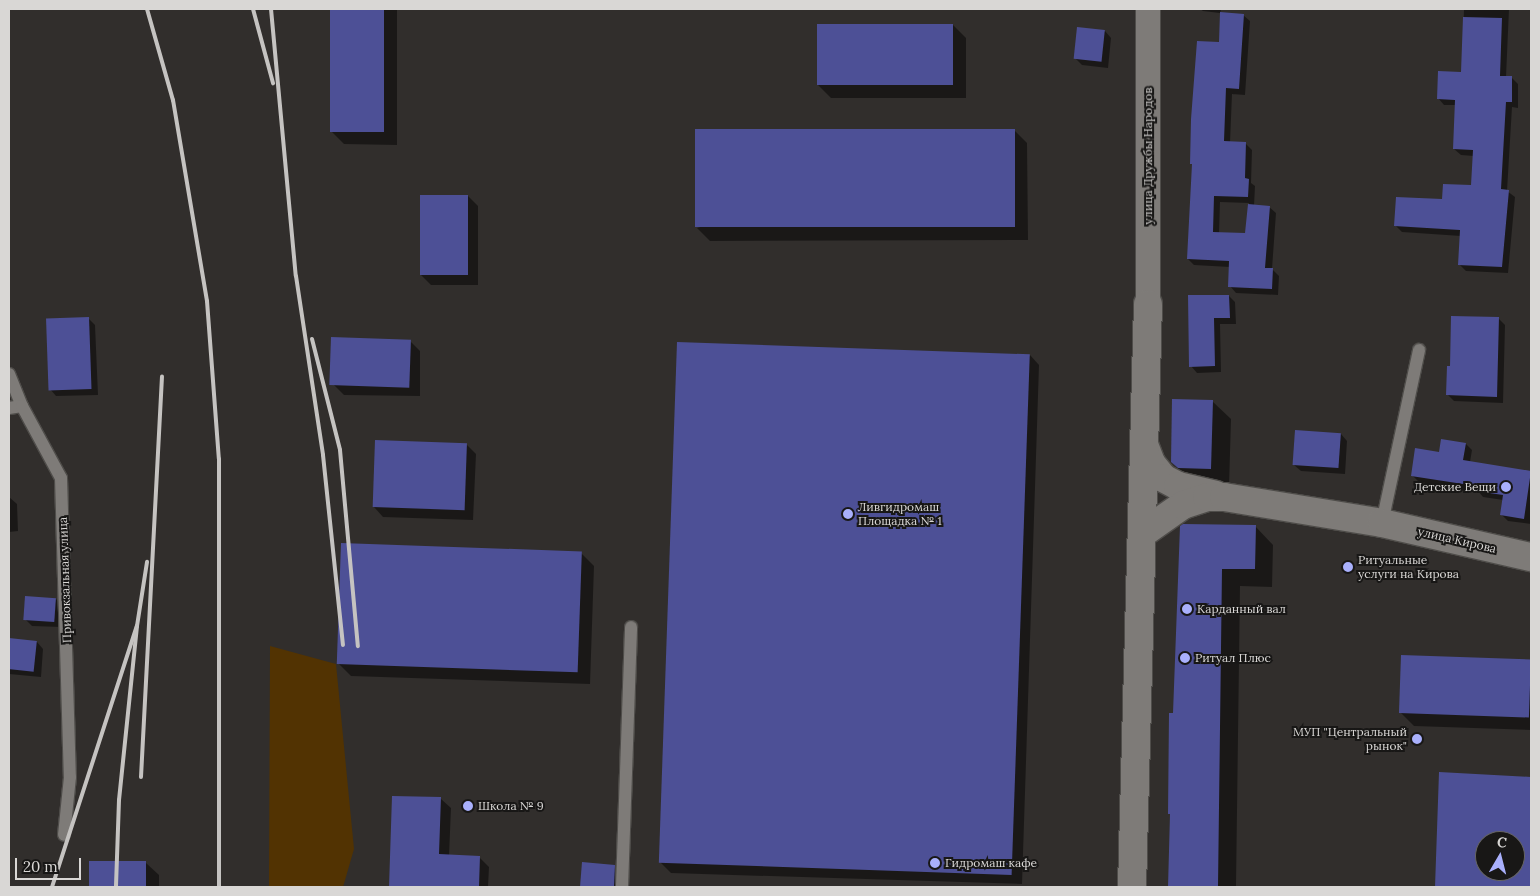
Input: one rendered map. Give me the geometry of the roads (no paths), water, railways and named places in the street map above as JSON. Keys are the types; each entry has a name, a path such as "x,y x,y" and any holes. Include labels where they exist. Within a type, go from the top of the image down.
{"street":[{"name":"улица Дружбы Народов","path":"1148,9 1148,304"},
{"path":"1132,887 1148,304"},
{"path":"1145,445 1151,463 1163,478 1184,488 1224,497"},
{"path":"1143,533 1183,505 1208,497 1224,497"},
{"name":"улица Кирова","path":"1224,497 1382,523 1531,557"}],"lane":[{"path":"1382,523 1419,350"},
{"name":"Привокзальная улица","path":"9,374 22,406 61,478 70,777 64,835"},
{"path":"9,408 22,406"},
{"path":"622,887 631,627"}],"railway":[{"path":"147,9 173,100 207,301 219,459 219,887"},
{"path":"253,9 273,83"},
{"path":"271,9 296,276 323,455 343,645"},
{"path":"312,339 340,450 358,646"},
{"path":"141,777 162,377"},
{"path":"137,626 147,562"},
{"path":"52,887 137,626 119,800 116,887"}],"place":[{"name":"Детские Вещи","path":"1506,487"},
{"name":"Ливгидромаш Площадка № 1","path":"848,514"},
{"name":"Ритуальные услуги на Кирова","path":"1348,567"},
{"name":"Карданный вал","path":"1187,609"},
{"name":"Ритуал Плюс","path":"1185,658"},
{"name":"МУП \"Центральный рынок\"","path":"1417,739"},
{"name":"Школа № 9","path":"468,806"},
{"name":"Гидромаш кафе","path":"935,863"}]}
